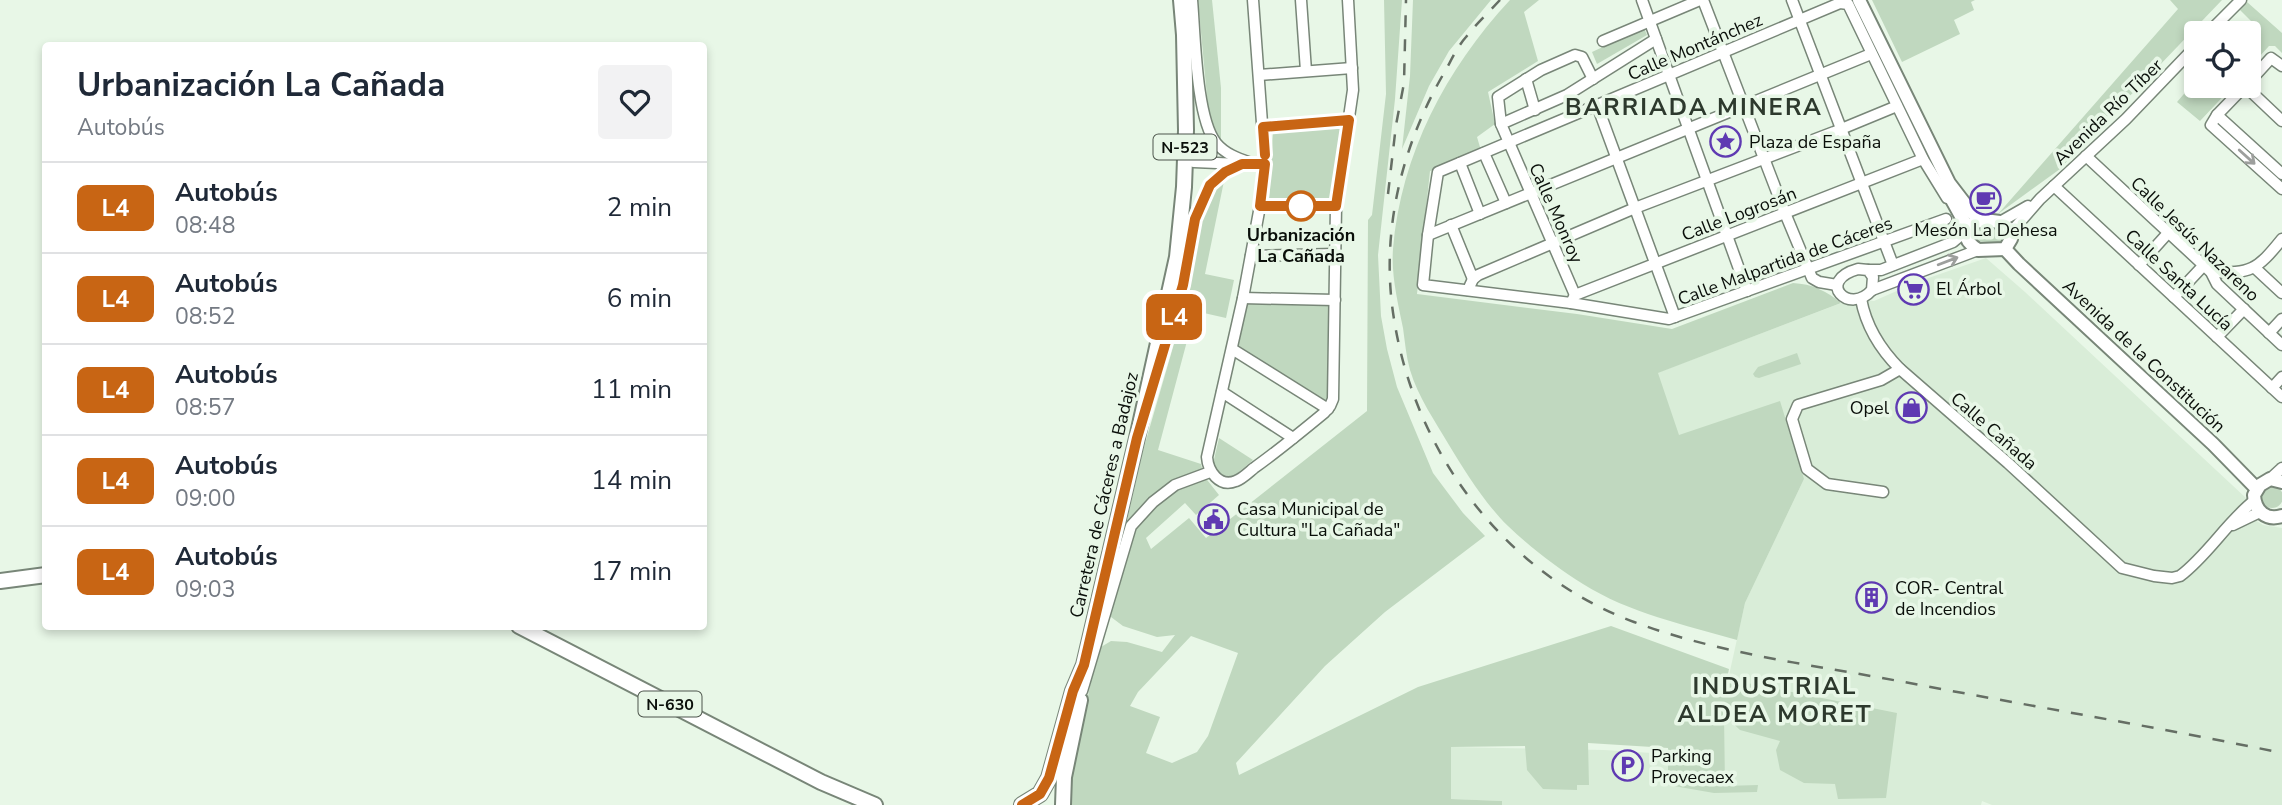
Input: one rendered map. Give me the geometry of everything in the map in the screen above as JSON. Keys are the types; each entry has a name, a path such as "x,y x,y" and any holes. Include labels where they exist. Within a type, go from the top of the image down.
{"highway":[{"name":"Carretera de Cáceres a Badajoz","path":"1084,665 1177,257 1186,130 1181,0"},
{"name":"N-523","path":"1137,438 1171,317 1185,243 1194,162 1190,0"},
{"path":"0,582 42,576"},
{"name":"N-630","path":"527,630 821,782 875,805"},
{"path":"1063,805 1064,777 1082,691 1084,665"},
{"path":"1022,805 1040,794 1049,778 1073,691 1084,665"},
{"name":"N-630","path":"821,782 856,805"}],"main road":[{"path":"1853,1 1954,206 1962,214 1967,240 1978,250 2005,249 2011,239 2012,231 2000,222 1973,222 1966,229"},
{"path":"1853,1 1949,183 1972,213 1984,220"},
{"name":"Avenida de la Constitución","path":"2005,249 2213,444 2257,500"},
{"path":"2276,480 2257,500 2270,517 2282,516"}],"street":[{"path":"1190,0 1205,120 1214,141 1222,150 1254,164"},
{"path":"1253,0 1265,164 1243,298 1207,457 1210,472 1221,481 1236,481 1328,409 1332,399 1336,206 1353,90 1348,0"},
{"path":"1301,0 1306,71"},
{"path":"1642,0 1747,291"},
{"path":"1603,41 1702,0 1812,278 1837,285"},
{"path":"1791,0 1893,265"},
{"path":"2220,21 2241,0"},
{"path":"1853,1 1871,54 1923,159 1942,193 1954,206"},
{"name":"Calle Montánchez","path":"1428,235 1438,172 1840,3 1853,1"},
{"path":"1184,36 1191,98 1191,157 1194,162"},
{"path":"1593,79 1582,57 1575,55 1541,70 1497,97 1501,124 1567,95 1593,79 1656,39"},
{"path":"1428,235 1871,54"},
{"path":"2261,69 2271,58 2282,66"},
{"name":"Avenida Río Tíber","path":"2012,231 2040,198 2126,119 2184,59"},
{"path":"1259,75 1352,68"},
{"path":"1526,79 1535,110"},
{"path":"2233,98 2211,125 2282,190"},
{"path":"2258,98 2282,121"},
{"path":"1597,105 1675,317"},
{"path":"1468,290 1474,279 1635,208 1897,106"},
{"path":"2217,115 2282,174"},
{"path":"1263,127 1349,120"},
{"name":"Calle Monroy","path":"1501,124 1553,244 1573,299"},
{"path":"1484,153 1506,203"},
{"name":"Calle Jesús Nazareno","path":"2086,156 2207,269 2217,284 2282,345"},
{"name":"Calle Logrosán","path":"1573,299 1655,263 1923,159"},
{"path":"1194,162 1265,164"},
{"path":"1177,257 1190,167 1194,162"},
{"path":"1460,163 1480,214"},
{"path":"1162,350 1183,285 1195,219 1210,185 1225,172 1242,164"},
{"name":"Calle Santa Lucía","path":"2054,186 2282,397"},
{"name":"Avenida Río Tíber","path":"2000,222 2040,198"},
{"path":"1260,206 1336,206"},
{"name":"Calle Malpartida de Cáceres","path":"1428,235 1423,285 1573,299 1669,319 1946,219"},
{"path":"1451,225 1474,279"},
{"name":"Calle Malpartida de Cáceres","path":"1868,270 1881,270 1953,242 1966,229"},
{"path":"2139,265 2168,233"},
{"path":"2174,298 2207,269 2228,273 2255,268 2282,239"},
{"path":"1872,290 1873,277 1868,270 1848,272 1840,278 1837,285 1842,296 1861,299 1872,290 1978,250"},
{"path":"1251,256 1335,254"},
{"path":"2255,268 2282,293"},
{"path":"1243,298 1335,300"},
{"name":"Calle Cañada","path":"1861,299 1863,311 1878,343 1899,369 2008,463 2122,568 2154,576 2179,576 2244,509 2257,500"},
{"path":"2217,337 2244,309"},
{"path":"2269,332 2282,319"},
{"path":"1232,349 1328,409"},
{"path":"1883,492 1827,484 1807,469 1792,419 1798,405 1881,380 1899,369"},
{"path":"2272,388 2282,377"},
{"path":"1222,392 1293,438"},
{"path":"2276,480 2282,468"},
{"path":"1082,691 1131,526 1153,502 1175,485 1210,472"}],"shaded area":[{"path":"1198,0 1212,0 1221,88 1221,140 1217,138 1209,118"},
{"path":"1384,0 1402,0 1395,99 1378,255 1381,316 1397,387 1433,473 1463,513 1485,536 1385,612 1325,666 1236,763 1239,775 1418,687 1611,626 1729,669 1727,679 1897,713 1886,798 1838,799 1835,784 1804,783 1780,770 1776,750 1780,741 1740,730 1724,715 1725,786 1758,785 1757,792 1714,793 1668,785 1668,748 1588,743 1589,785 1577,785 1577,790 1543,789 1527,770 1525,746 1451,747 1451,799 1502,801 1502,805 1069,805 1069,791 1096,656 1101,647 1111,641 1127,642 1162,652 1175,635 1157,637 1123,626 1111,617 1108,604 1142,454 1185,306 1203,214 1213,192 1224,181 1205,274 1234,280 1226,318 1195,311 1158,450 1201,464 1204,476 1219,495 1196,515 1185,503 1146,538 1151,549 1189,518 1206,538 1367,411 1368,220 1372,215 1386,94","holes":["1191,636 1238,653 1208,736 1197,752 1172,763 1146,753 1160,717 1130,706 1138,692"]},
{"path":"1413,0 1491,0 1449,51 1429,86 1402,149 1410,76"},
{"path":"1510,0 1539,0 1524,12 1538,61 1488,92 1495,124 1477,137 1482,154 1430,171 1417,294 1672,329 1793,283 1819,289 1841,303 1658,373 1679,435 1780,401 1804,479 1745,603 1737,640 1619,603 1563,571 1516,534 1492,508 1461,465 1413,380 1393,269 1398,214 1406,180 1417,147 1447,84 1487,27"},
{"path":"1872,0 1975,0 1971,2 1974,10 1954,20 1960,34 1902,62"},
{"path":"2170,0 2222,0 2202,21 2184,21 2184,40 2135,91 2075,146 2060,169 1998,214 2178,9"},
{"path":"2247,2 2282,33 2282,53 2275,46 2269,46 2261,55 2261,21 2251,21 2240,10"},
{"path":"1644,28 1647,35 1597,64 1592,52"},
{"path":"2184,94 2184,98 2222,98 2200,121 2177,102"},
{"path":"1342,127 1331,201 1269,200 1273,132"},
{"path":"1982,225 2003,229 2006,236 2003,243 1973,241 1971,235 1974,227"},
{"path":"1986,258 2246,498 2249,511 2255,520 2263,525 2282,528 2282,805 1992,805 1982,801 1981,805 1502,805 1502,801 1451,799 1451,747 1668,754 1668,785 1718,725 1745,603 1804,479 1678,435 1657,373 1852,299 1874,301 1917,282"},
{"path":"1329,296 1328,402 1323,406 1237,352 1249,297"},
{"path":"1797,353 1801,364 1759,378 1753,374 1758,367"},
{"path":"1219,438 1253,460 1233,477 1218,474 1213,464"},
{"path":"2268,486 2276,486 2283,493 2283,501 2276,508 2268,508 2261,501 2261,493"}],"railway":[{"path":"1388,194 1404,83 1406,0"},
{"path":"1500,0 1460,45 1416,131 1406,161 1392,223 1390,287 1405,369 1422,416 1445,461 1473,503 1507,540 1545,573 1588,601 1634,622 1667,633 1768,658 2282,753"}],"bus line":[{"name":"L4","path":"1022,805 1040,794 1045,787 1073,691 1084,665 1137,438 1183,285 1195,219 1210,185 1225,172 1242,164 1265,164 1260,206 1336,206 1349,120 1263,127 1265,155"}],"place":[{"name":"Plaza de España","path":"1726,142"},
{"name":"Mesón La Dehesa","path":"1986,199"},
{"name":"Urbanización La Cañada","path":"1301,206"},
{"name":"El Árbol","path":"1913,289"},
{"name":"Opel","path":"1912,408"},
{"name":"Casa Municipal de Cultura \"La Cañada\"","path":"1214,519"},
{"name":"COR- Central de Incendios","path":"1872,598"},
{"name":"Parking Provecaex","path":"1628,766"}],"district":[{"name":"BARRIADA MINERA","path":"1694,107"},
{"name":"INDUSTRIAL ALDEA MORET","path":"1775,700"}]}
